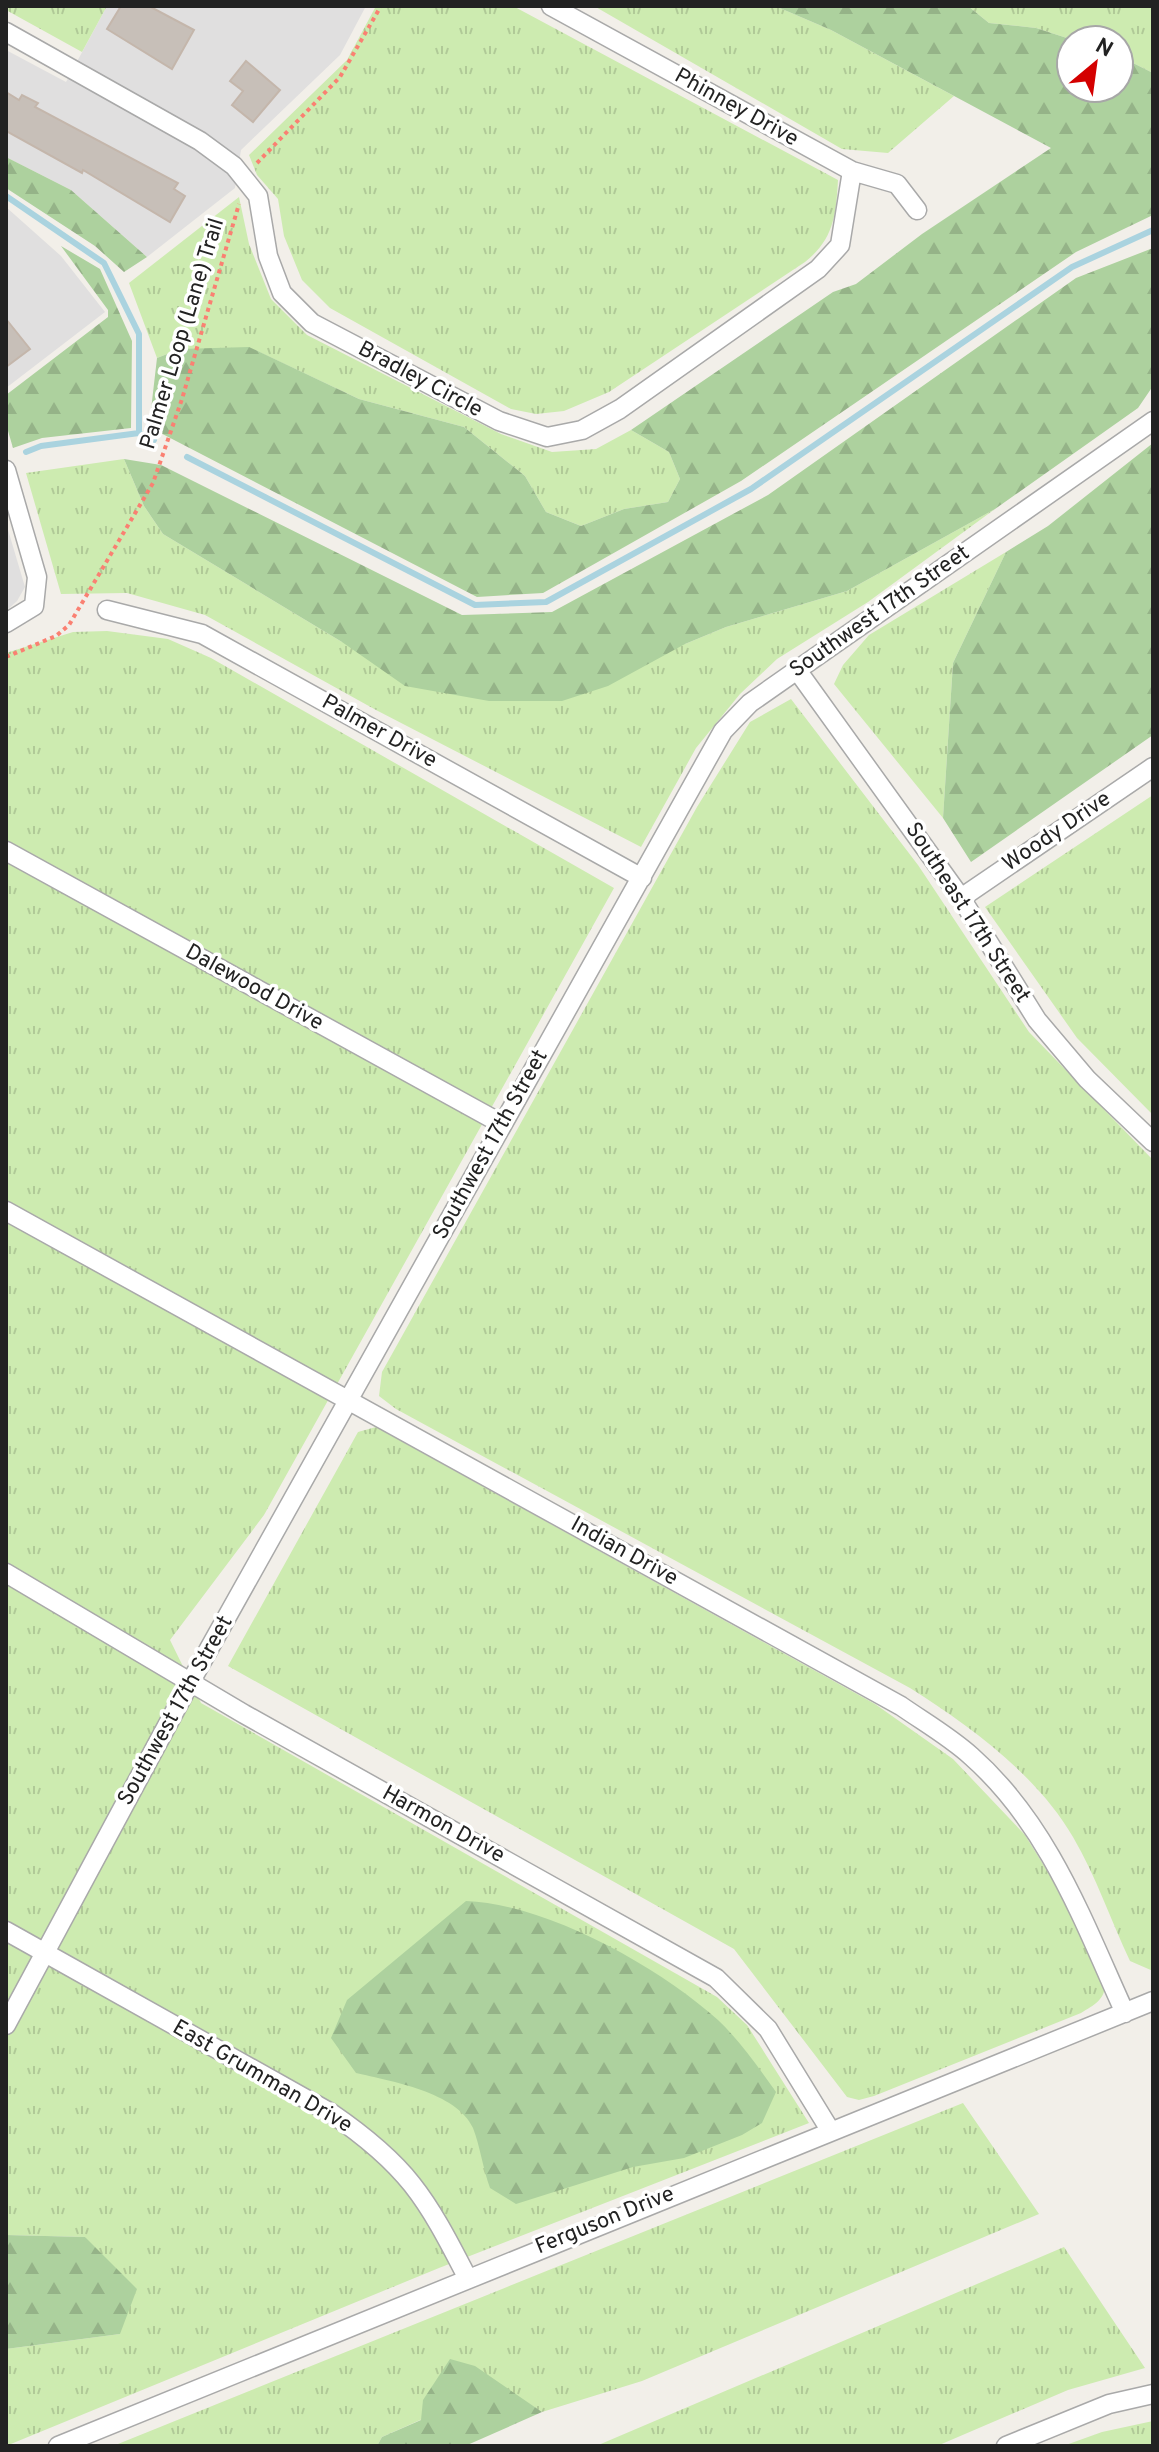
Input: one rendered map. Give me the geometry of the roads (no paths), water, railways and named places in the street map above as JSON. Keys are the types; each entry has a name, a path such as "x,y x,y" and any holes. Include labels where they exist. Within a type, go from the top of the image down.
{"street":[{"name":"Phinney Drive","path":"551,6 852,171 897,184 917,210"},
{"name":"Bradley Circle","path":"6,32 200,141 234,166 258,196 268,256 282,293 312,323 499,421 547,437 582,430 620,409 818,269 840,245 852,171"},
{"name":"Southwest 17th Street","path":"6,2025 191,1681 723,731 750,703 1153,421"},
{"path":"6,470 37,577 34,606 6,623"},
{"name":"Palmer Drive","path":"107,610 202,634 642,878"},
{"name":"Southeast 17th Street","path":"797,670 961,898 1037,1020 1087,1079 1153,1142"},
{"name":"Woody Drive","path":"961,898 1153,767"},
{"name":"Dalewood Drive","path":"6,851 502,1124"},
{"name":"Indian Drive","path":"6,1211 901,1706 971,1756 1019,1808 1054,1856 1125,2013"},
{"name":"Harmon Drive","path":"6,1573 716,1978 768,2029 830,2130"},
{"name":"East Grumman Drive","path":"6,1931 331,2113 377,2144 402,2170 432,2210 467,2277"},
{"name":"Ferguson Drive","path":"58,2446 467,2277 1153,2001"},
{"path":"1006,2446 1109,2404 1153,2394"}],"waterway":[{"path":"6,196 104,263 139,334 139,433"},
{"path":"187,457 475,605 546,602 751,489 1072,267 1153,230"},
{"path":"26,452 41,446 139,433 154,440"}]}
